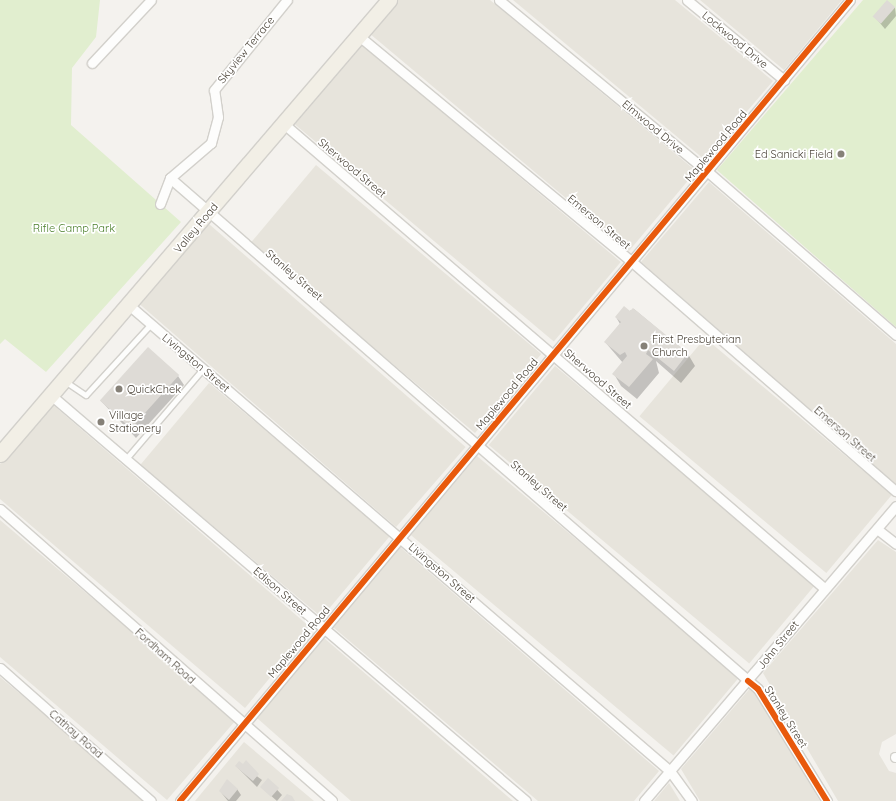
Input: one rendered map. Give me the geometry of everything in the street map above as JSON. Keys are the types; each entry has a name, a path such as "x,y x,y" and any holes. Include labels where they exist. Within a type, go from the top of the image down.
{"main road":[{"name":"Valley Road","path":"0,454 130,306 387,1"}],"street":[{"path":"92,63 151,0"},
{"name":"Skyview Terrace","path":"160,204 170,178 211,143 218,117 214,90 287,0"},
{"name":"Elmwood Drive","path":"499,0 708,172 896,335"},
{"name":"Lockwood Drive","path":"687,0 784,80"},
{"name":"Maplewood Road","path":"180,801 631,261 708,172 850,0"},
{"name":"Emerson Street","path":"359,36 631,261 896,491"},
{"name":"Sherwood Street","path":"284,124 554,353 824,588"},
{"path":"170,178 207,214"},
{"name":"Stanley Street","path":"207,214 477,445 748,682 758,689 827,801"},
{"name":"Livingston Street","path":"130,306 401,537 670,771 692,801"},
{"name":"Edison Street","path":"52,396 526,801"},
{"name":"John Street","path":"644,801 748,682 824,588 896,506"},
{"name":"Fordham Road","path":"0,509 242,725 332,801"},
{"path":"877,529 896,544"},
{"name":"Cathay Road","path":"0,668 151,801"}],"lane":[{"path":"65,381 86,395 151,324"},
{"path":"126,459 203,369"}],"shaded area":[{"path":"396,0 490,0 696,171 629,251 369,33"},
{"path":"513,0 675,0 773,81 705,160"},
{"path":"700,0 842,0 784,70"},
{"path":"361,44 621,262 554,342 294,124"},
{"path":"316,165 541,354 475,433 250,244"},
{"path":"709,182 896,344 896,485 641,262"},
{"path":"209,224 466,447 396,527 139,304"},
{"path":"705,338 892,495 826,573 639,416"},
{"path":"555,366 815,585 749,663 489,445"},
{"path":"209,383 391,535 322,617 140,465"},
{"path":"52,404 311,628 245,708 0,499 0,464"},
{"path":"477,456 740,676 674,755 411,535"},
{"path":"0,520 236,720 167,800 0,657"},
{"path":"878,540 896,552 896,734 882,742 879,754 889,771 896,773 896,801 838,801 763,673"},
{"path":"400,547 659,771 634,801 538,801 333,627"},
{"path":"324,638 513,801 351,801 257,718"},
{"path":"0,677 148,801 0,801"},
{"path":"752,686 820,801 700,801 681,769"},
{"path":"244,742 314,801 195,801"},
{"path":"669,783 680,801 654,801"}],"green space":[{"name":"Rifle Camp Park","path":"0,0 100,0 96,37 72,68 71,125 181,222 46,372 5,339 0,344"},
{"path":"863,0 896,0 896,327 717,170"}],"building":[{"path":"887,0 895,7 881,24 873,17"},
{"name":"First Presbyterian Church","path":"624,306 630,311 633,308 688,353 674,371 648,350 646,354 653,359 629,387 612,374 627,356 625,352 620,355 604,342 621,322 615,317"},
{"path":"148,347 179,375 131,429 100,401"},
{"path":"246,760 259,774 253,781 235,766 239,761 243,764"},
{"path":"268,778 279,788 271,797 260,787"},
{"path":"227,779 238,789 229,800 219,791"},
{"path":"287,794 292,796 295,801 281,801"}],"cycle path":[{"path":"180,801 850,0"},
{"path":"748,681 758,689 827,801"}],"place":[{"name":"Ed Sanicki Field","path":"841,154"},
{"name":"First Presbyterian Church","path":"644,346"},
{"name":"QuickChek","path":"119,389"},
{"name":"Village Stationery","path":"101,422"}]}
